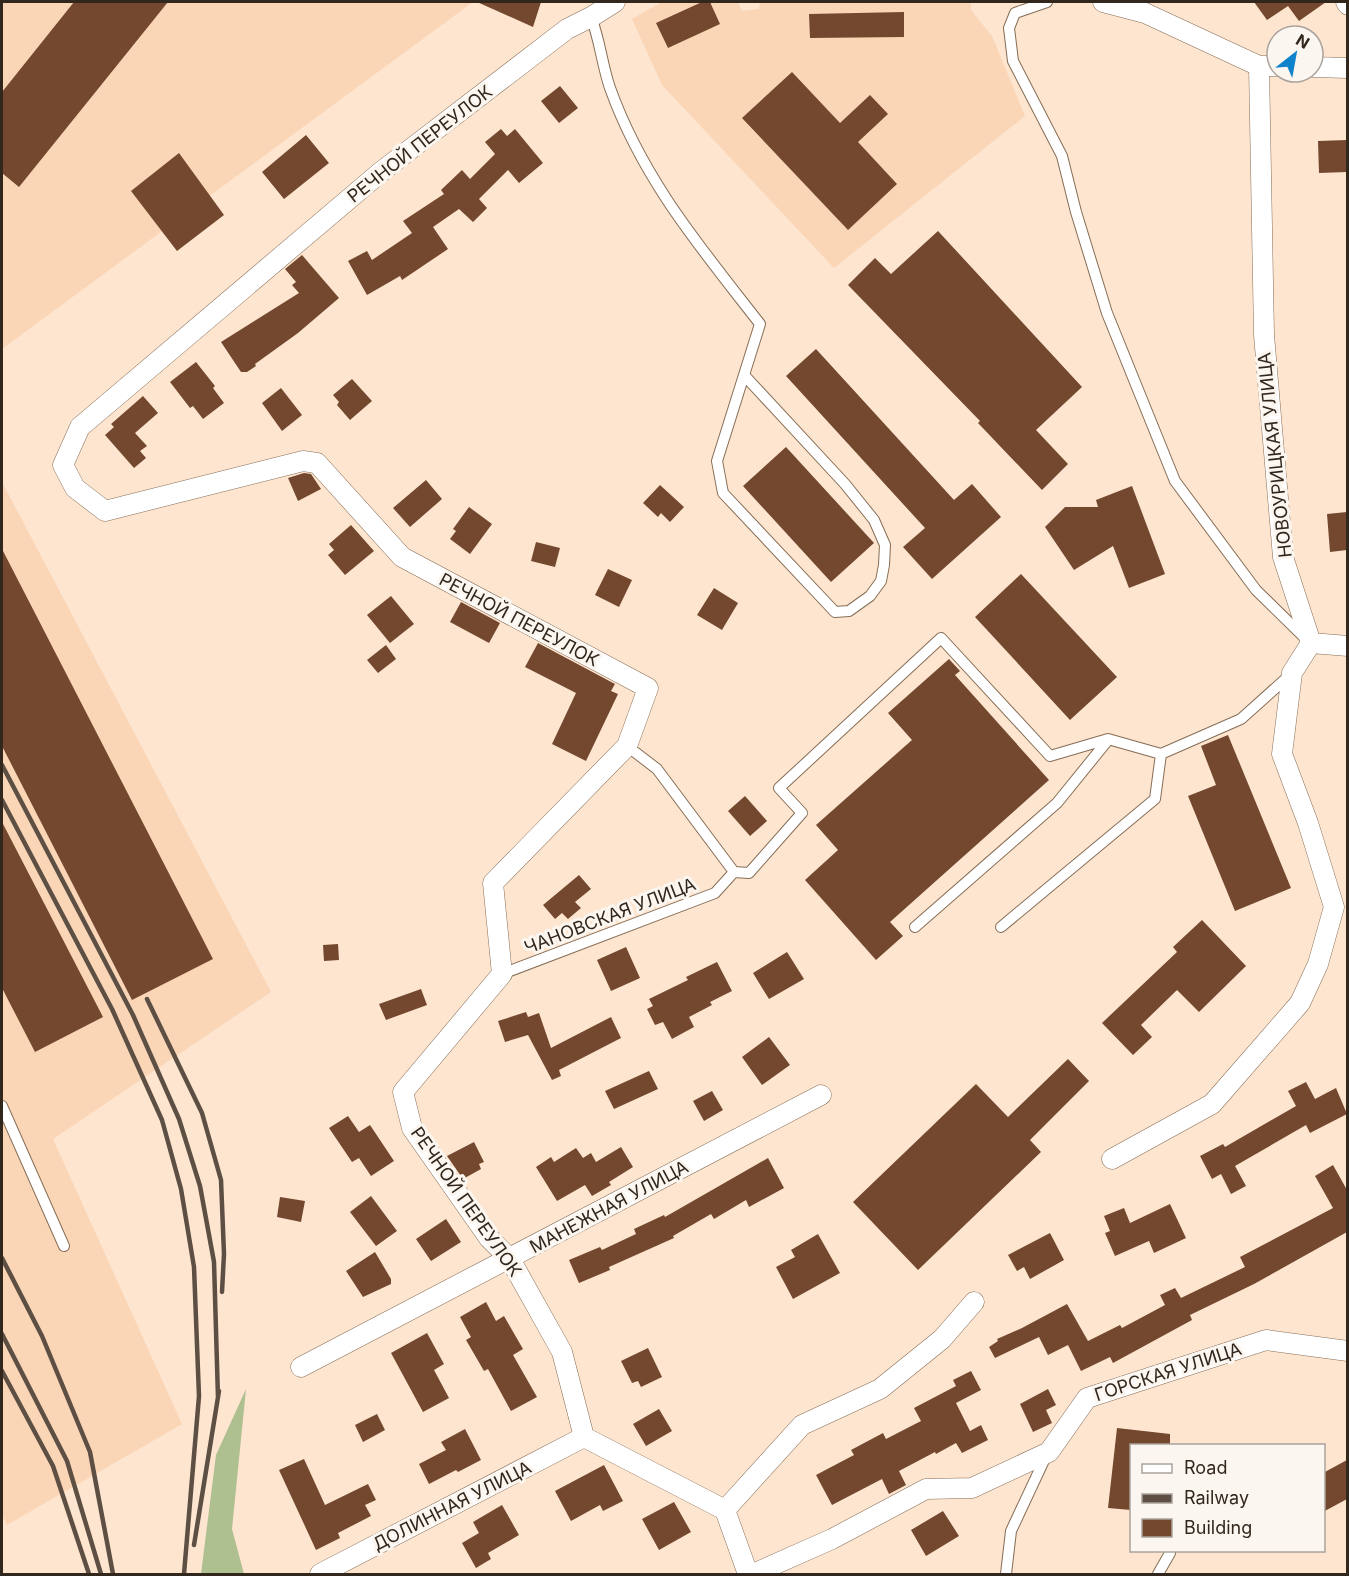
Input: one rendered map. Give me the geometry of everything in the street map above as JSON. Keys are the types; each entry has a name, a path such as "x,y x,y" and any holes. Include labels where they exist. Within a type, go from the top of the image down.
{"street":[{"name":"РЕЧНОЙ ПЕРЕУЛОК","path":"584,1437 562,1352 510,1259 489,1238 412,1128 403,1092 502,975 493,883 627,746 648,688 402,557 317,463 303,461 105,511 75,489 63,465 80,428 372,179 567,29 615,2"},
{"path":"1103,2 1145,13 1265,65"},
{"path":"1325,67 1347,68"},
{"name":"НОВОУРИЦКАЯ УЛИЦА","path":"1268,84 1264,335 1283,557 1311,643"},
{"path":"1112,1159 1212,1104 1300,1003 1318,963 1334,907 1308,823 1282,754 1292,673 1311,643 1347,646"},
{"name":"МАНЕЖНАЯ УЛИЦА","path":"302,1367 821,1095"},
{"path":"725,1510 802,1425 880,1389 942,1339 974,1302"},
{"name":"ГОРСКАЯ УЛИЦА","path":"753,1575 832,1539 926,1489 972,1488 1049,1452 1087,1398 1266,1340 1347,1351"},
{"path":"584,1437 725,1510 748,1575"},
{"name":"ДОЛИННАЯ УЛИЦА","path":"320,1575 584,1437"}],"lane":[{"path":"1047,2 1015,13 1009,28 1013,62 1062,156 1076,212 1107,313 1174,481 1256,590 1311,643"},
{"path":"591,17 597,31 599,49 610,88 658,188 682,224 760,324 717,461 723,493 835,612 849,611 870,596 881,581 885,545 874,520 845,484 744,375"},
{"path":"627,746 657,769 734,872 749,873 802,813 779,788 941,638 1050,756 1108,739 1161,754 1241,719 1292,673"},
{"path":"915,927 1056,803 1108,739"},
{"path":"1001,927 1155,799 1161,754"},
{"name":"ЧАНОВСКАЯ УЛИЦА","path":"502,975 715,893 734,872"},
{"path":"2,1106 64,1246"},
{"path":"1006,1575 1011,1531 1049,1452"},
{"path":"1158,1575 1170,1553"}],"shaded area":[{"path":"2,2 473,2 2,349"},
{"path":"662,2 738,2 742,11 759,9 760,2 971,2 971,10 992,36 1025,116 834,268 662,85 632,19"},
{"path":"2,482 271,992 53,1139 182,1424 7,1525 2,1515"}],"green space":[{"path":"246,1389 232,1529 244,1574 201,1574 216,1455"}],"building":[{"path":"74,2 168,2 19,187 2,173 2,92"},
{"path":"477,2 541,2 533,27"},
{"path":"702,2 710,2 720,24 668,48 656,23"},
{"path":"1254,2 1326,2 1299,21 1288,6 1267,20"},
{"path":"904,12 904,37 810,38 809,14"},
{"path":"792,72 840,123 870,95 888,114 858,142 897,184 848,230 742,118"},
{"path":"560,86 578,108 559,123 541,101"},
{"path":"501,129 507,136 515,129 543,163 519,183 508,170 479,199 487,208 473,222 459,209 433,227 448,249 402,280 400,276 367,295 348,261 367,251 372,260 412,233 403,221 444,194 441,190 462,170 470,179 495,154 485,142"},
{"path":"306,135 329,163 284,199 262,172"},
{"path":"1347,140 1347,172 1319,173 1318,141"},
{"path":"179,153 224,215 177,251 131,191"},
{"path":"938,231 1082,387 1036,430 1068,464 1042,490 978,423 980,421 848,285 875,258 891,274"},
{"path":"302,255 339,298 298,333 255,364 256,366 247,372 241,372 221,342 299,293 292,285 296,282 285,269"},
{"path":"816,349 954,500 972,484 1001,517 932,579 903,547 925,528 786,376"},
{"path":"196,362 215,386 213,388 224,403 203,419 193,406 190,408 170,382"},
{"path":"352,379 372,401 350,420 337,405 339,402 333,395"},
{"path":"281,388 302,415 282,431 262,403"},
{"path":"143,396 158,413 135,433 147,446 140,451 146,458 134,468 105,435 114,427 111,424"},
{"path":"786,447 874,543 831,582 743,486"},
{"path":"304,473 311,474 321,489 298,501 288,478"},
{"path":"426,480 442,499 410,527 393,508"},
{"path":"660,485 684,507 670,522 661,513 658,517 643,503"},
{"path":"1132,486 1165,574 1129,588 1113,546 1074,570 1045,527 1065,507 1098,507 1096,500"},
{"path":"469,507 492,524 470,554 450,539 456,531 453,529"},
{"path":"1347,512 1347,550 1330,552 1327,514"},
{"path":"351,525 374,551 345,575 328,555 334,550 329,544"},
{"path":"536,542 560,548 555,567 531,561"},
{"path":"2,549 213,959 132,1000 2,746"},
{"path":"608,569 632,580 619,607 595,595"},
{"path":"1021,574 1117,677 1070,720 975,617"},
{"path":"714,588 738,603 722,630 697,615"},
{"path":"391,596 414,624 390,643 367,615"},
{"path":"461,602 500,623 489,643 450,622"},
{"path":"538,643 615,684 611,691 618,694 586,761 552,744 576,693 525,667"},
{"path":"386,645 396,659 378,673 367,660"},
{"path":"949,659 960,671 955,675 1049,780 890,922 903,936 876,960 805,880 838,850 816,825 912,740 888,713"},
{"path":"1228,735 1291,888 1235,911 1188,796 1216,785 1201,746"},
{"path":"745,796 767,821 750,836 728,811"},
{"path":"2,822 103,1017 35,1052 2,988"},
{"path":"579,875 591,889 575,902 581,908 568,919 562,913 555,919 543,905"},
{"path":"1202,920 1246,966 1199,1012 1177,990 1141,1025 1152,1037 1133,1055 1102,1023 1177,952 1173,947"},
{"path":"338,944 339,960 324,961 323,945"},
{"path":"626,947 640,978 611,991 597,960"},
{"path":"787,952 804,979 769,999 753,973"},
{"path":"717,962 732,991 710,1002 712,1005 689,1017 694,1027 672,1039 663,1022 655,1025 647,1009 653,1006 649,999 688,980 686,977"},
{"path":"421,989 427,1005 386,1020 379,1004"},
{"path":"526,1012 528,1017 539,1013 551,1048 611,1017 621,1038 559,1070 561,1076 552,1080 528,1035 505,1042 498,1021"},
{"path":"769,1037 790,1065 762,1085 742,1057"},
{"path":"1068,1059 1089,1081 1030,1140 1041,1152 918,1270 853,1202 976,1084 1008,1117"},
{"path":"649,1071 658,1089 614,1109 605,1091"},
{"path":"1306,1082 1315,1099 1336,1088 1347,1114 1310,1133 1306,1125 1235,1166 1246,1186 1231,1194 1221,1174 1212,1179 1200,1156 1223,1144 1225,1147 1296,1106 1288,1091"},
{"path":"712,1091 723,1110 704,1121 693,1101"},
{"path":"348,1116 359,1132 370,1125 394,1161 371,1176 359,1158 352,1162 329,1128"},
{"path":"474,1142 484,1162 479,1164 481,1169 463,1179 447,1156"},
{"path":"621,1147 633,1167 609,1182 611,1185 592,1196 585,1185 557,1201 536,1167 551,1157 554,1162 576,1148 583,1158 591,1153 596,1162"},
{"path":"768,1158 784,1188 749,1207 746,1200 714,1219 711,1214 673,1236 674,1238 579,1283 569,1260 600,1247 602,1250 636,1234 634,1229 664,1215 665,1217"},
{"path":"1333,1165 1347,1190 1347,1232 1254,1284 1190,1315 1192,1320 1113,1363 1110,1357 1081,1371 1068,1345 1048,1355 1039,1337 995,1358 989,1347 998,1341 997,1339 1067,1304 1088,1341 1120,1325 1122,1328 1165,1305 1160,1295 1175,1288 1181,1298 1245,1267 1240,1257 1333,1208 1315,1176"},
{"path":"371,1196 397,1231 376,1246 350,1212"},
{"path":"280,1197 305,1201 301,1222 277,1217"},
{"path":"1170,1204 1186,1238 1154,1253 1149,1241 1115,1256 1105,1233 1110,1231 1104,1216 1124,1208 1130,1223"},
{"path":"446,1219 461,1242 431,1261 416,1239"},
{"path":"1050,1233 1064,1260 1030,1279 1024,1267 1017,1271 1008,1255"},
{"path":"818,1234 840,1273 793,1299 776,1267 795,1257 791,1250"},
{"path":"375,1252 391,1279 391,1284 363,1297 346,1271"},
{"path":"486,1302 496,1321 504,1316 523,1349 513,1355 537,1397 511,1411 488,1369 484,1371 466,1340 471,1337 460,1317"},
{"path":"427,1333 444,1364 434,1370 449,1398 423,1412 391,1353"},
{"path":"648,1348 662,1377 641,1387 638,1381 632,1383 621,1361"},
{"path":"971,1371 981,1390 956,1403 970,1431 981,1425 988,1440 962,1453 956,1443 899,1471 906,1485 889,1494 882,1479 832,1505 816,1475 854,1455 851,1450 883,1433 886,1439 921,1421 914,1408 956,1386 953,1380"},
{"path":"1048,1389 1056,1405 1046,1410 1052,1423 1033,1432 1020,1404"},
{"path":"659,1409 672,1431 646,1446 633,1424"},
{"path":"377,1414 385,1430 363,1442 355,1425"},
{"path":"1117,1428 1170,1434 1170,1444 1130,1444 1130,1510 1108,1508"},
{"path":"465,1429 481,1460 429,1484 419,1464 446,1450 441,1442"},
{"path":"304,1459 325,1505 368,1484 376,1500 365,1505 371,1516 338,1533 340,1538 316,1550 279,1470"},
{"path":"1347,1460 1347,1499 1325,1511 1325,1472"},
{"path":"604,1465 623,1501 603,1511 600,1505 571,1521 555,1491"},
{"path":"674,1502 691,1532 659,1550 642,1519"},
{"path":"502,1505 519,1535 488,1553 491,1559 476,1568 462,1543 479,1533 473,1522"},
{"path":"943,1511 959,1536 926,1556 911,1530"}],"railway":[{"path":"2,765 133,1015 179,1119 200,1186 214,1262 218,1398"},
{"path":"2,800 112,1009 162,1120 181,1189 194,1267 199,1396 184,1574"},
{"path":"147,999 202,1113 221,1180 224,1254 222,1292"},
{"path":"2,1258 42,1336 90,1452 113,1574"},
{"path":"2,1334 67,1461 101,1574"},
{"path":"2,1371 53,1466 89,1574"},
{"path":"194,1545 219,1391"}]}
